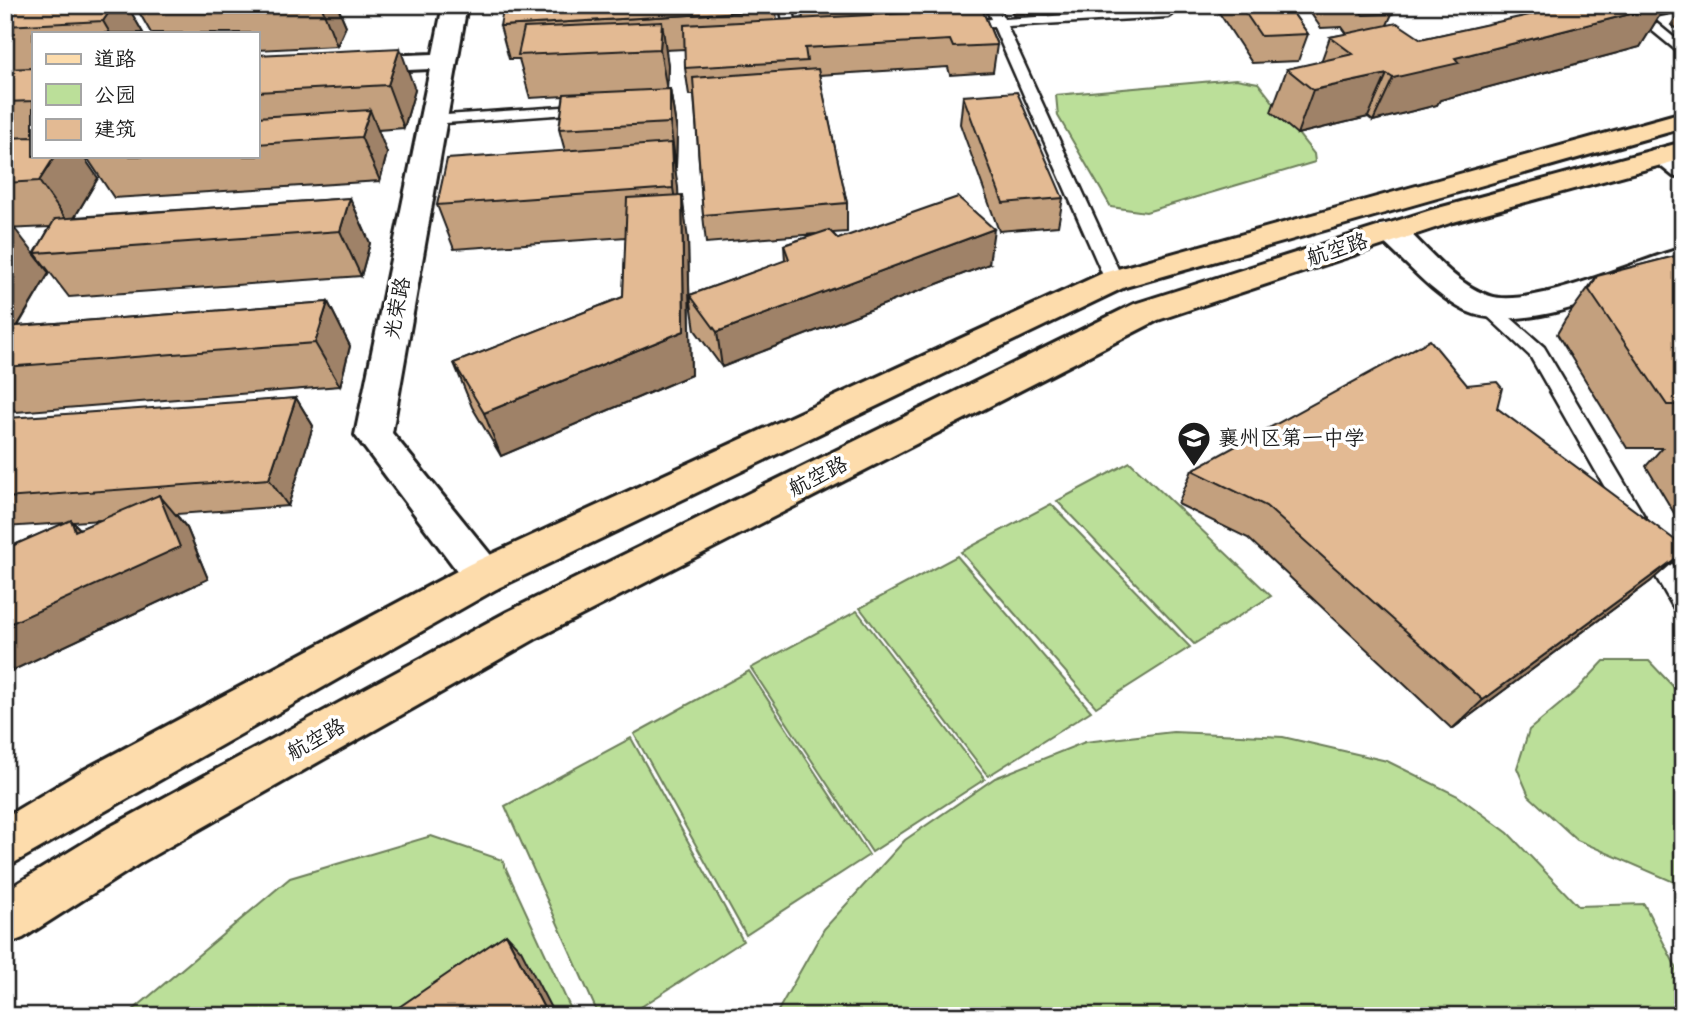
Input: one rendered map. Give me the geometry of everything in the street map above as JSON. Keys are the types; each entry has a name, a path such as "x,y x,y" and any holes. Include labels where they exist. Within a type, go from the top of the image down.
{"main road":[{"name":"航空路","path":"5,844 99,787 484,576 1114,280 1683,120"},
{"name":"航空路","path":"5,920 125,845 522,625 1133,318 1391,232 1676,158"}],"street":[{"name":"光荣路","path":"455,5 373,435 484,576"},
{"path":"259,69 443,61"},
{"path":"1391,232 1468,298 1489,308 1525,308 1683,258"}],"lane":[{"path":"786,5 791,34 819,33"},
{"path":"992,5 1114,280"},
{"path":"1627,5 1683,52"},
{"path":"1639,15 1683,6"},
{"path":"944,26 1168,13"},
{"path":"432,120 608,108"},
{"path":"1489,308 1537,352 1683,603"}],"green space":[{"path":"1236,79 1258,83 1314,154 1315,162 1146,212 1111,207 1058,116 1056,95"},
{"path":"1130,462 1271,596 1194,644 1057,501"},
{"path":"1051,504 1190,647 1096,707 961,552"},
{"path":"957,556 1091,711 988,776 860,608"},
{"path":"857,611 985,779 872,852 751,668"},
{"path":"1604,661 1649,661 1683,697 1683,886 1577,840 1529,796 1517,768 1529,730 1577,690"},
{"path":"749,671 869,855 746,935 634,734"},
{"path":"1173,732 1283,737 1387,761 1458,796 1508,833 1578,906 1644,904 1683,981 1683,1016 775,1016 824,929 905,840 995,778 1085,742"},
{"path":"631,738 743,941 627,1016 599,1016 505,806"},
{"path":"431,836 502,860 574,1016 126,1016 290,878"}],"building":[{"path":"5,5 114,5 103,21 5,26"},
{"path":"144,5 293,5 139,12"},
{"path":"504,5 776,5 776,10 500,26"},
{"path":"1240,5 1287,5 1308,34 1261,36"},
{"path":"1356,5 1385,5 1392,14 1363,15"},
{"path":"1574,5 1666,5 1455,58 1459,63 1393,78 1387,74 1313,90 1287,69 1353,54 1330,37 1397,23 1421,39"},
{"path":"982,9 997,45 953,47 950,40 805,48 807,61 685,68 684,25"},
{"path":"662,22 660,49 518,55 524,28"},
{"path":"400,48 388,85 259,92 259,55"},
{"path":"32,68 32,101 5,102 5,69"},
{"path":"818,69 847,203 703,215 693,78"},
{"path":"670,89 670,123 559,129 564,94"},
{"path":"1017,92 1063,198 1003,203 963,96"},
{"path":"370,110 361,137 259,144 259,117"},
{"path":"32,137 32,158 54,158 39,181 5,183 5,138"},
{"path":"671,143 673,188 437,205 447,159"},
{"path":"682,195 684,331 484,413 454,363 623,297 627,198"},
{"path":"958,197 994,229 717,332 690,295 789,259 784,245 829,230 838,239"},
{"path":"350,198 340,231 35,253 55,219"},
{"path":"15,229 5,244 5,230"},
{"path":"1683,254 1683,405 1667,405 1589,290 1597,276"},
{"path":"328,302 315,343 5,367 5,327"},
{"path":"1430,340 1467,385 1497,382 1502,388 1497,408 1683,546 1683,553 1483,700 1266,506 1192,470"},
{"path":"296,398 269,479 5,498 5,422 8,418"},
{"path":"159,495 180,547 5,626 5,549 71,520 75,531"},
{"path":"506,934 548,1016 386,1016"}],"place":[{"name":"襄州区第一中学","path":"1194,468"}]}
